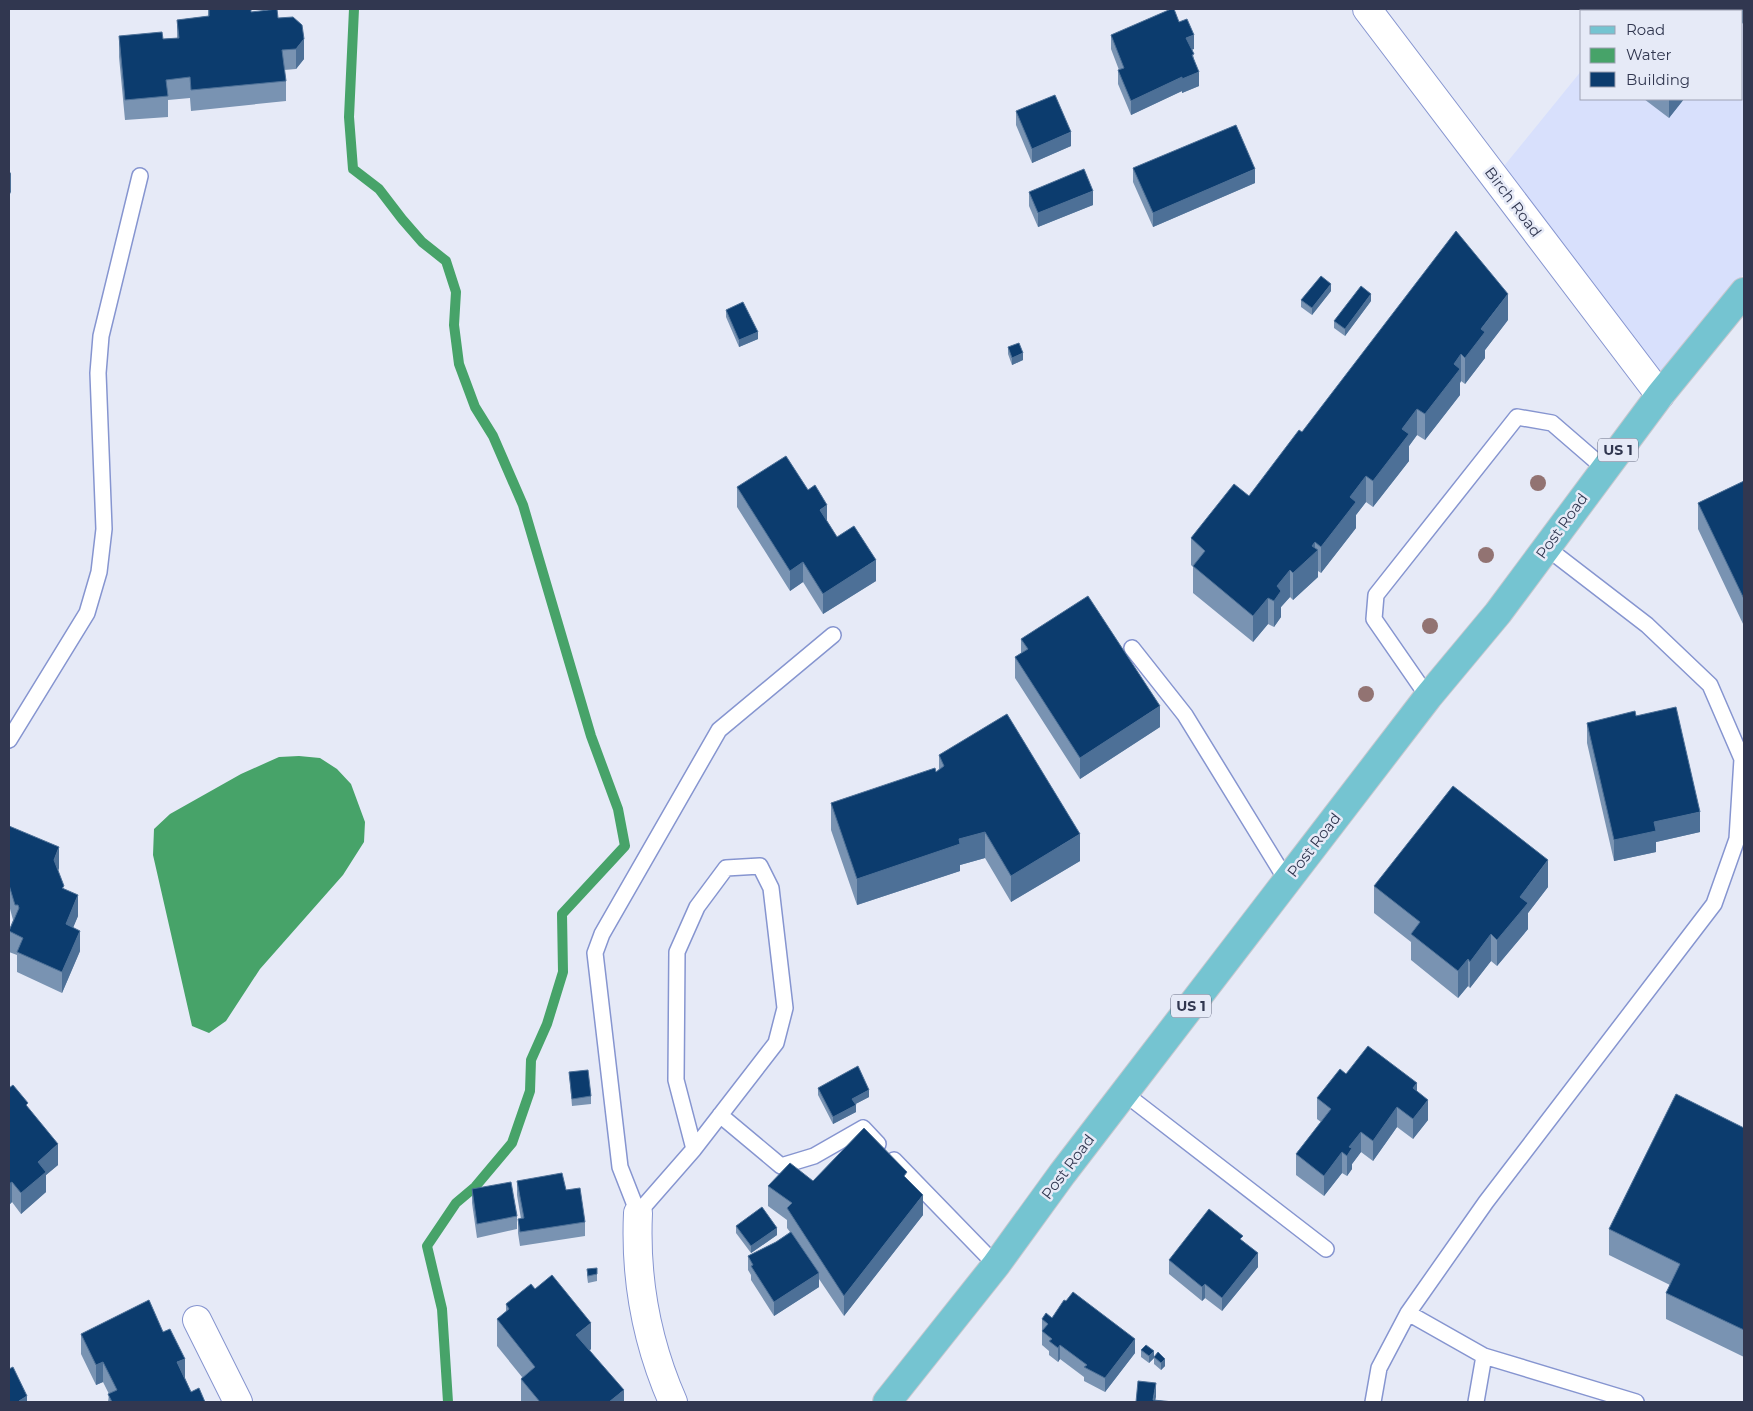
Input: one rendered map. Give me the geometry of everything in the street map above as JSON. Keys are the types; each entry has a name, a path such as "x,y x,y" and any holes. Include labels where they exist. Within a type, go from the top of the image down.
{"main road":[{"name":"Post Road","path":"887,1402 996,1265 1124,1093 1428,697 1498,613 1660,395 1744,292"}],"street":[{"name":"Birch Road","path":"1367,9 1660,395"},
{"path":"638,1213 636,1247 642,1300 673,1402"},
{"path":"197,1320 238,1402"}],"lane":[{"path":"9,740 86,612 99,572 104,529 98,373 100,336 140,176"},
{"path":"1428,697 1374,620 1376,595 1517,417 1552,423 1604,468"},
{"path":"1372,1402 1379,1368 1408,1313 1486,1202 1714,904 1741,840 1743,759 1710,685 1647,625 1547,548"},
{"path":"694,1149 676,1080 677,952 697,906 726,868 760,866 771,888 785,1008 776,1044 694,1149 638,1213 620,1167 595,953 600,940 719,730 833,635"},
{"path":"1132,648 1185,715 1287,880"},
{"path":"1124,1093 1326,1249"},
{"path":"720,1115 782,1166 814,1156 863,1128 996,1265"},
{"path":"1408,1313 1484,1356 1636,1402"},
{"path":"1476,1402 1484,1356"}],"shaded area":[{"path":"1744,9 1744,274 1660,378 1504,166 1580,72 1580,100 1743,100 1743,10 1631,10"}],"water":[{"path":"279,757 320,758 337,769 351,784 365,822 364,842 343,875 260,969 226,1021 209,1033 192,1026 153,855 154,829 170,814 241,774"}],"building":[{"path":"209,9 251,9 251,12 277,9 278,18 293,17 302,25 304,39 296,49 282,50 286,81 191,90 190,77 166,80 168,96 125,100 119,36 162,32 163,39 179,38 177,20 209,16"},
{"path":"1174,9 1179,22 1187,19 1194,35 1186,38 1194,54 1192,55 1199,72 1182,79 1182,77 1131,101 1118,70 1124,68 1111,35"},
{"path":"1635,9 1738,9 1737,10"},
{"path":"1055,95 1071,132 1032,149 1016,111"},
{"path":"1236,125 1255,169 1153,213 1133,168"},
{"path":"1084,169 1093,191 1038,213 1029,192"},
{"path":"1456,231 1508,294 1481,329 1485,332 1465,358 1461,354 1454,364 1460,369 1425,414 1417,409 1402,429 1409,434 1373,481 1366,476 1350,497 1356,502 1321,547 1315,542 1312,546 1318,550 1293,573 1290,570 1277,586 1281,591 1274,601 1268,598 1253,616 1193,566 1205,551 1191,538 1234,484 1249,496 1299,430 1302,432"},
{"path":"1321,276 1331,284 1312,308 1301,300"},
{"path":"1361,286 1371,294 1345,329 1334,321"},
{"path":"743,302 758,332 739,340 726,310"},
{"path":"1019,343 1023,353 1012,358 1008,347"},
{"path":"786,456 808,490 815,485 827,505 820,510 837,537 854,526 876,560 823,594 803,562 790,571 737,487"},
{"path":"1744,481 1744,599 1698,503"},
{"path":"1088,596 1160,706 1080,758 1015,657 1028,649 1021,639"},
{"path":"1676,707 1700,812 1654,822 1656,831 1614,840 1587,723 1635,711 1636,716"},
{"path":"1007,714 1080,834 1011,876 985,832 959,839 960,844 857,879 831,803 935,768 936,772 944,766 939,755"},
{"path":"1453,786 1548,860 1520,897 1528,903 1497,940 1491,934 1470,962 1468,959 1458,971 1411,934 1420,922 1374,886"},
{"path":"9,826 59,847 54,860 64,886 62,888 78,895 66,924 80,931 62,972 17,952 23,938 9,931 19,908 18,905 15,905 9,885"},
{"path":"1368,1046 1417,1083 1413,1088 1428,1100 1413,1119 1397,1107 1373,1141 1361,1132 1349,1147 1352,1148 1347,1156 1342,1152 1324,1176 1296,1154 1331,1109 1317,1098 1340,1069 1346,1074"},
{"path":"858,1066 869,1090 852,1099 856,1105 833,1117 818,1088"},
{"path":"588,1070 591,1096 572,1099 569,1072"},
{"path":"13,1085 28,1103 26,1105 58,1144 38,1162 46,1172 21,1193 12,1182 9,1184 9,1088"},
{"path":"1676,1094 1744,1128 1744,1330 1666,1293 1680,1264 1609,1229"},
{"path":"864,1128 907,1172 904,1176 923,1195 844,1296 787,1208 792,1203 768,1186 790,1163 813,1181"},
{"path":"562,1173 566,1190 580,1188 585,1222 520,1232 518,1219 524,1218 517,1181"},
{"path":"511,1182 517,1216 477,1224 472,1189"},
{"path":"762,1207 777,1228 751,1246 736,1226"},
{"path":"1209,1209 1243,1236 1240,1239 1258,1253 1222,1298 1205,1284 1202,1287 1169,1260"},
{"path":"791,1232 819,1273 774,1302 751,1266 753,1265 748,1256"},
{"path":"597,1268 597,1274 588,1276 587,1269"},
{"path":"552,1275 591,1323 576,1335 624,1390 609,1402 540,1402 521,1379 535,1367 497,1319 509,1309 506,1304 531,1284 535,1289"},
{"path":"1073,1292 1135,1339 1105,1378 1084,1367 1087,1365 1060,1345 1058,1348 1049,1341 1052,1339 1042,1331 1048,1324 1042,1319 1046,1313 1052,1318 1064,1300 1066,1301"},
{"path":"149,1300 163,1332 170,1329 185,1359 177,1362 191,1392 199,1388 205,1402 112,1402 108,1394 117,1390 103,1362 96,1365 81,1334"},
{"path":"1146,1345 1154,1351 1149,1356 1141,1350"},
{"path":"1158,1352 1165,1359 1161,1363 1154,1357"},
{"path":"13,1367 27,1396 20,1402 9,1402 9,1369"},
{"path":"1138,1381 1156,1383 1153,1400 1174,1402 1136,1402"}],"waterway":[{"path":"354,9 349,117 353,169 379,189 422,242 446,261 456,292 454,325 459,364 475,407 493,436 523,505 591,736 618,809 625,846 562,914 563,972 547,1024 531,1060 530,1091 512,1143 475,1187 456,1203 427,1246 442,1309 448,1402"}]}
